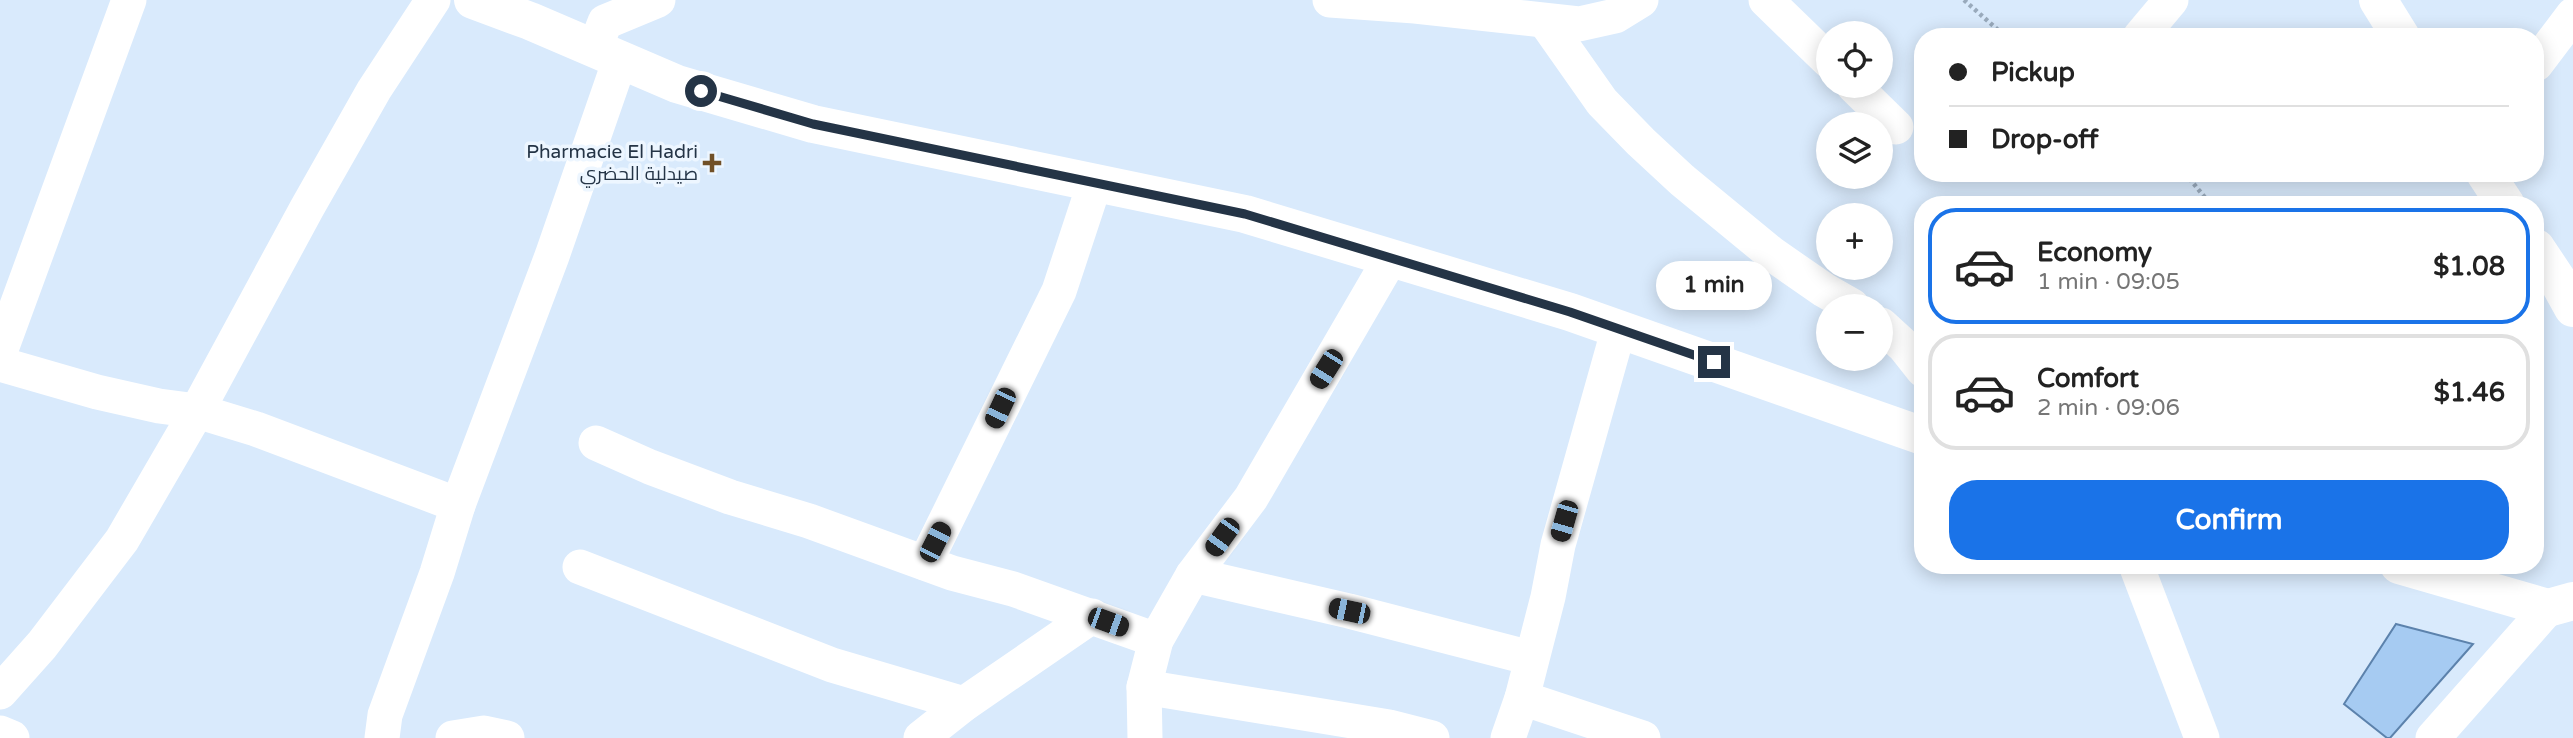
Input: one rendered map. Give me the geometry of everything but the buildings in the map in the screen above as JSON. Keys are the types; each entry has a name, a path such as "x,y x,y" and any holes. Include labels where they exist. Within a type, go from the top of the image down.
{"street":[{"path":"0,352 129,0"},
{"path":"0,692 42,645 122,540 197,411 368,101 433,0"},
{"path":"472,0 677,84 813,124 1245,214 1619,328 1914,433"},
{"path":"383,738 385,715 437,573 458,505 538,295 608,54 605,22 658,0"},
{"path":"1330,0 1415,6 1579,24 1615,16 1641,0"},
{"path":"1766,0 1816,48"},
{"path":"2148,28 2171,0"},
{"path":"2378,0 2395,28"},
{"path":"2544,53 2573,15"},
{"path":"1545,21 1602,102 1641,142 1682,180 1772,254 1831,294"},
{"path":"1866,98 1896,127"},
{"path":"925,563 1059,291 1095,182"},
{"path":"2544,257 2568,285"},
{"path":"1146,738 1144,687 1156,640 1193,575 1251,498 1390,259"},
{"path":"1508,738 1522,698 1548,597 1558,545 1619,328"},
{"path":"1893,336 1914,359"},
{"path":"0,364 97,392 159,406 197,411 256,429 458,505"},
{"path":"596,443 650,467 719,492 925,563 1013,589 1156,640"},
{"path":"580,567 832,665 964,704"},
{"path":"2139,574 2202,738"},
{"path":"2436,574 2561,604"},
{"path":"1193,575 1361,614 1531,658"},
{"path":"2433,738 2561,604"},
{"path":"921,738 964,704 1092,616"},
{"path":"1144,687 1389,727 1432,738"},
{"path":"1522,698 1643,738"},
{"path":"0,733 12,738"},
{"path":"453,738 484,733 507,738"}],"path":[{"path":"1964,0 1996,28"},
{"path":"2192,182 2204,196"}],"place":[{"name":"Pharmacie El Hadri صيدلية الحضري","path":"712,163"}],"route":[{"path":"701,91 813,124 1245,214 1570,312 1714,362"}]}
